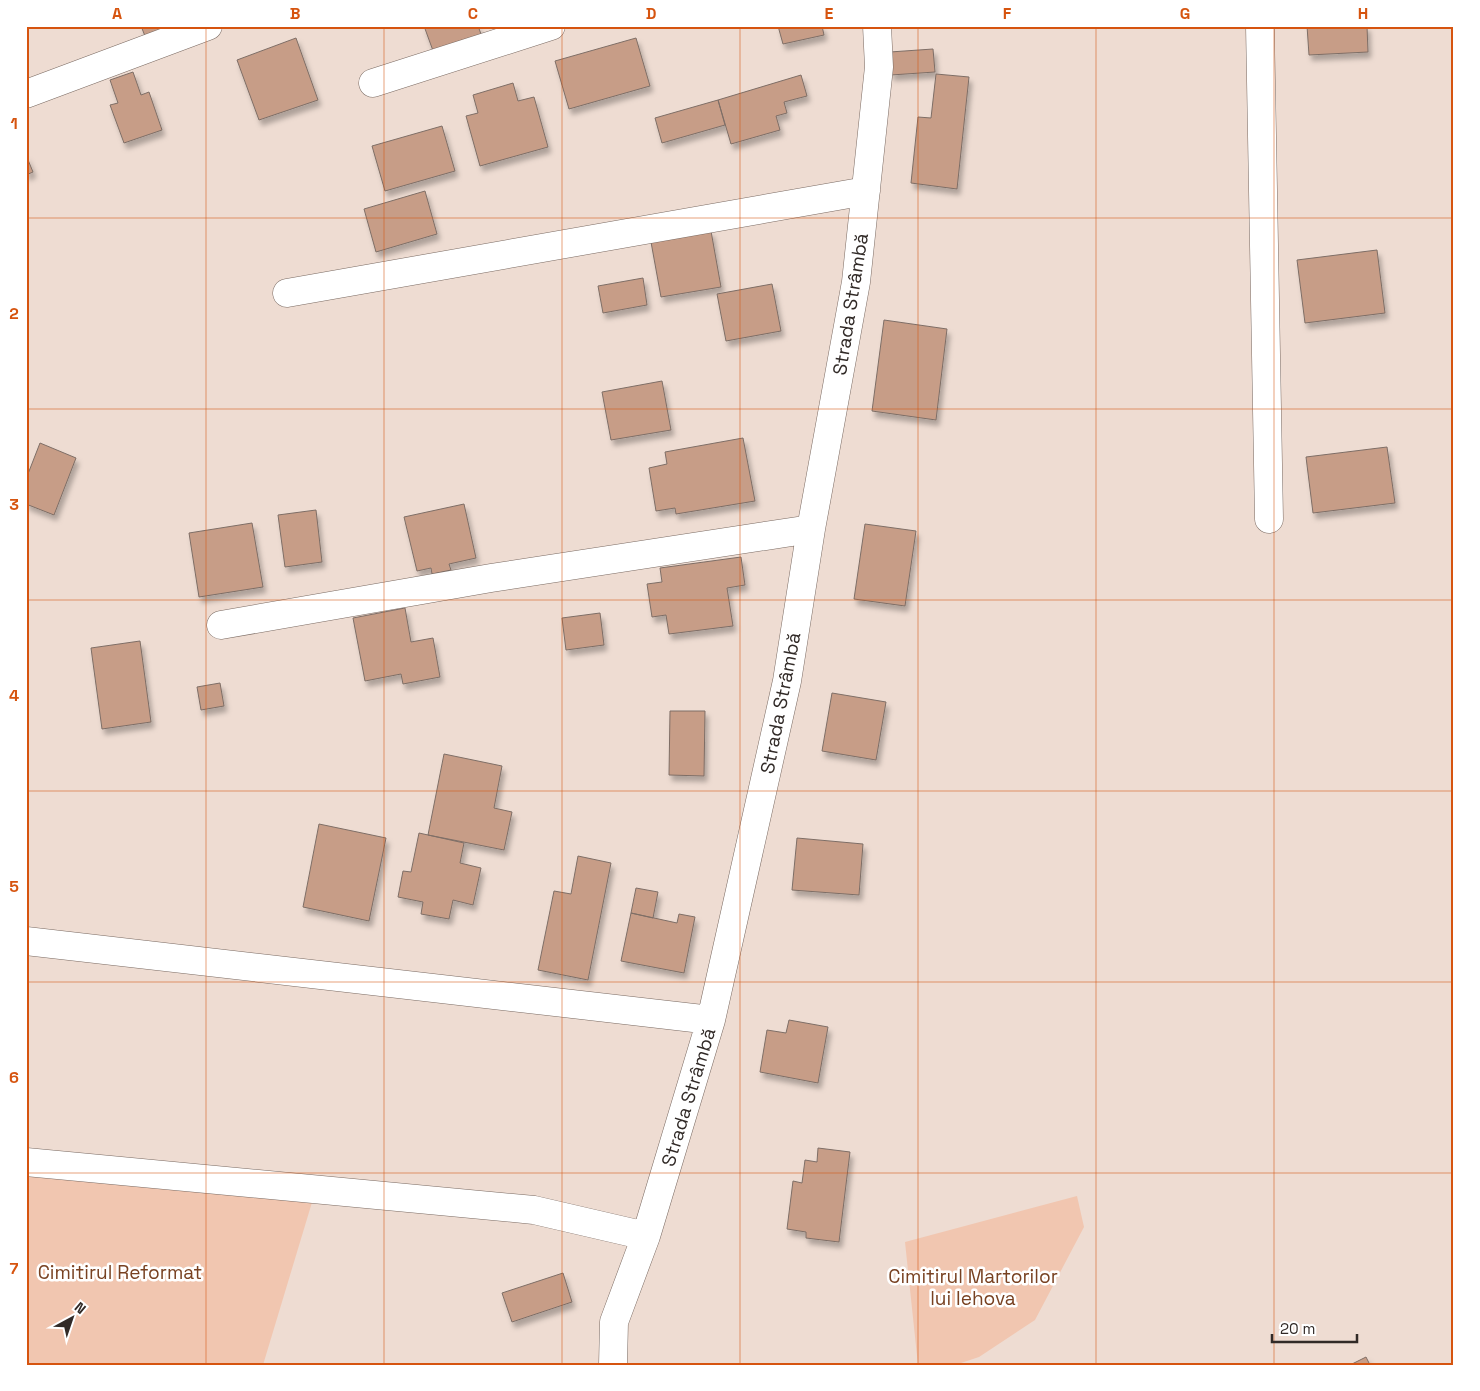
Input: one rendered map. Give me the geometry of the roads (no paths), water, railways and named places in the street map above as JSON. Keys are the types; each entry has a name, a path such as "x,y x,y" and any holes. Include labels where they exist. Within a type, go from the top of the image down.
{"street":[{"path":"26,94 208,26"},
{"path":"373,83 552,26"},
{"name":"Strada Strâmbă","path":"613,1365 614,1322 646,1236 711,1020 787,680 811,529 856,282 879,67 877,26"},
{"path":"1260,26 1269,519"},
{"path":"287,293 866,191"},
{"path":"220,625 491,578 811,529"},
{"path":"26,941 711,1020"},
{"path":"26,1162 534,1210 646,1236"}],"park label":[{"name":"Cimitirul Reformat","path":"120,1272"},
{"name":"Cimitirul Martorilor lui Iehova","path":"973,1287"}]}
